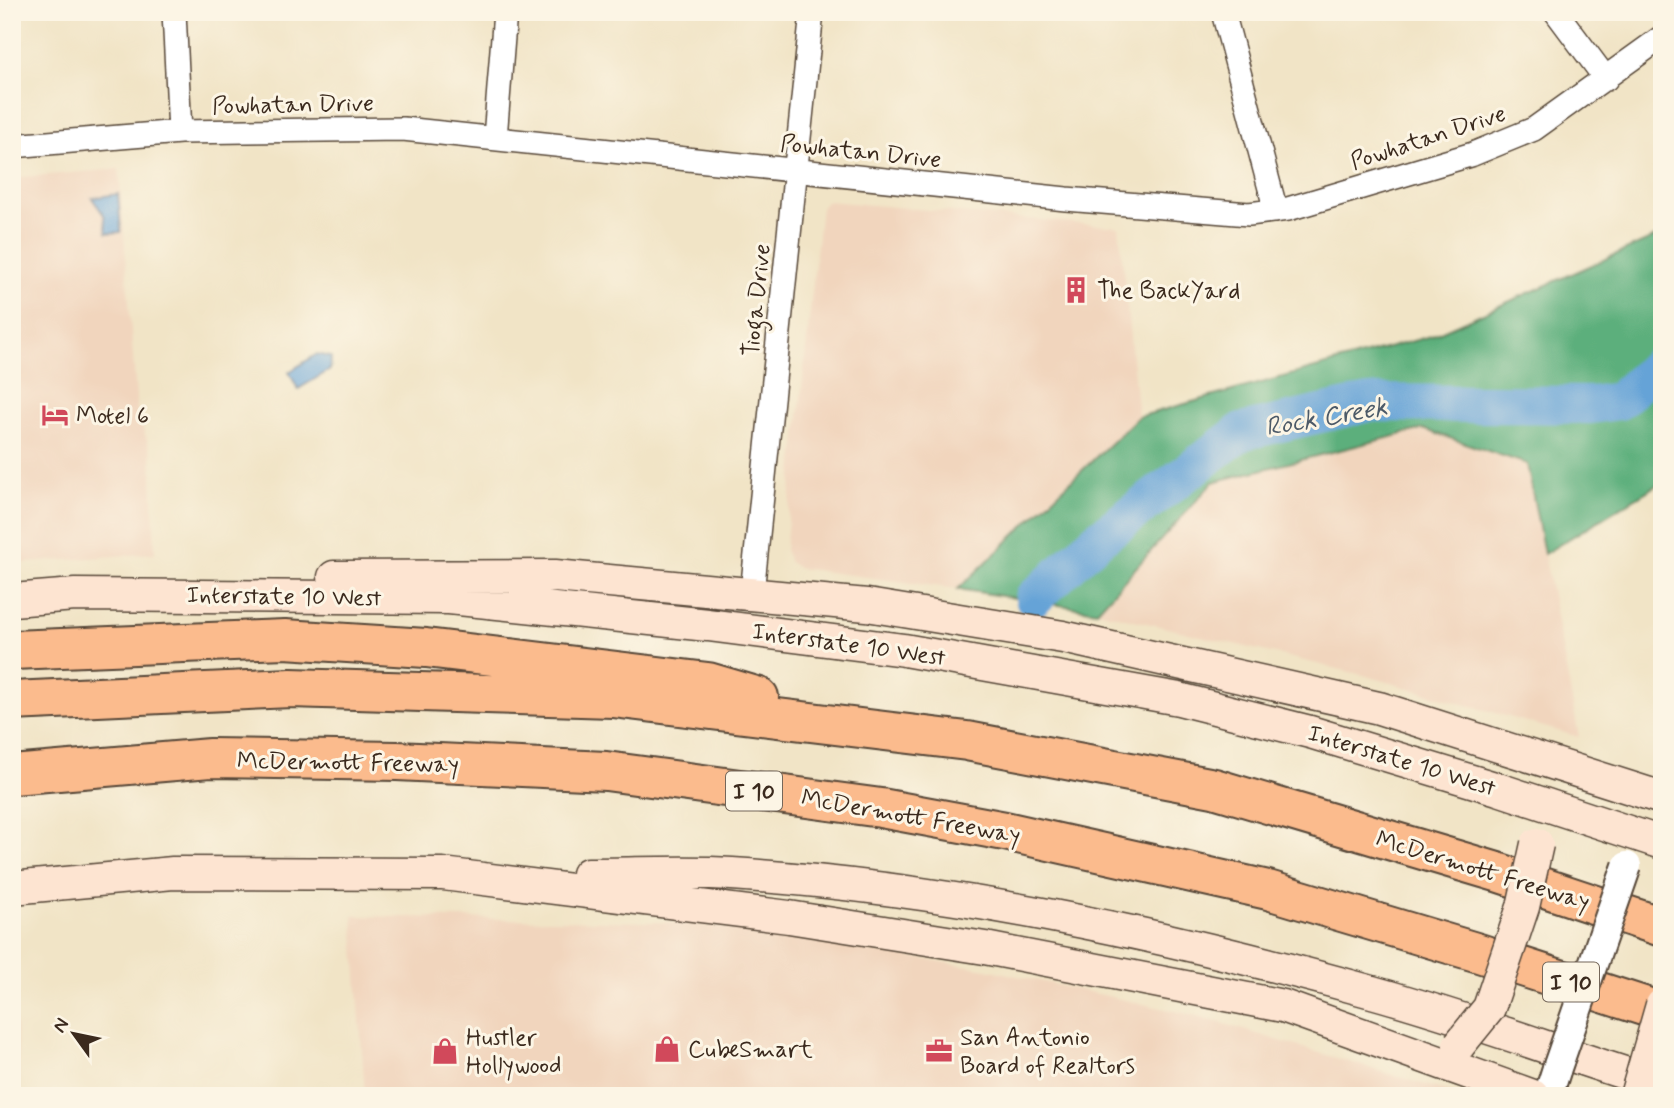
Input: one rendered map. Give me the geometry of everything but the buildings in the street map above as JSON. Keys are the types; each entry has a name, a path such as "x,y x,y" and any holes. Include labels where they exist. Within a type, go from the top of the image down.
{"highway":[{"path":"12,650 285,639 426,648 708,682 862,727"},
{"name":"McDermott Freeway","path":"12,701 291,688 612,698 862,727 1020,750 1214,788 1497,872 1662,927"},
{"name":"McDermott Freeway","path":"12,775 210,758 397,761 606,771 881,808 1005,831 1268,890 1479,953 1662,1012"}],"main road":[{"path":"75,595 182,582 390,575 555,576 752,593 892,609 1063,637 1379,708 1662,797"},
{"name":"Interstate 10 West","path":"12,600 75,595 449,598 708,625 904,650 1003,665 1179,699 1310,732 1651,839"},
{"path":"1406,1051 1437,1052 1459,1045 1489,1008 1524,907 1537,844 1525,815 1498,789"},
{"path":"12,888 173,873 729,874 848,884 1010,908 1203,948 1375,992 1662,1085"},
{"path":"443,874 789,917 985,948 1283,1006 1533,1096"},
{"path":"1636,1096 1662,1005"}],"street":[{"path":"174,12 180,132"},
{"path":"495,138 505,12"},
{"name":"Tioga Drive","path":"752,593 812,12"},
{"path":"1223,12 1276,211"},
{"path":"1556,12 1606,79"},
{"name":"Powhatan Drive","path":"12,146 180,132 403,129 796,171 1249,214 1276,211 1486,149 1534,129 1662,37"},
{"path":"1548,1096 1628,866 1651,839"}],"shaded area":[{"path":"119,169 137,410 151,452 155,553 12,564 12,178"},
{"path":"827,201 1119,227 1138,417 958,589 798,568 789,562 785,549 821,207"},
{"path":"1423,429 1527,464 1579,737 1363,675 1097,611 1213,482"},
{"path":"353,916 698,923 986,969 1201,1017 1462,1096 365,1096"},
{"path":"12,973 21,1096 12,1096"}],"green space":[{"path":"1662,234 1662,482 1544,554 1527,464 1423,429 1213,482 1097,611 958,589 1138,417 1431,336"}],"water":[{"path":"118,194 121,232 107,233 104,215 92,198"},
{"path":"317,354 331,357 330,370 298,389 289,372"}],"waterway":[{"name":"Rock Creek","path":"1034,598 1097,540 1241,432 1369,403 1591,405 1619,401 1662,362"}],"place":[{"name":"The BackYard","path":"1076,290"},
{"name":"Motel 6","path":"55,415"},
{"name":"CubeSmart","path":"667,1049"},
{"name":"Hustler Hollywood","path":"445,1051"},
{"name":"San Antonio Board of Realtors","path":"939,1051"}]}
